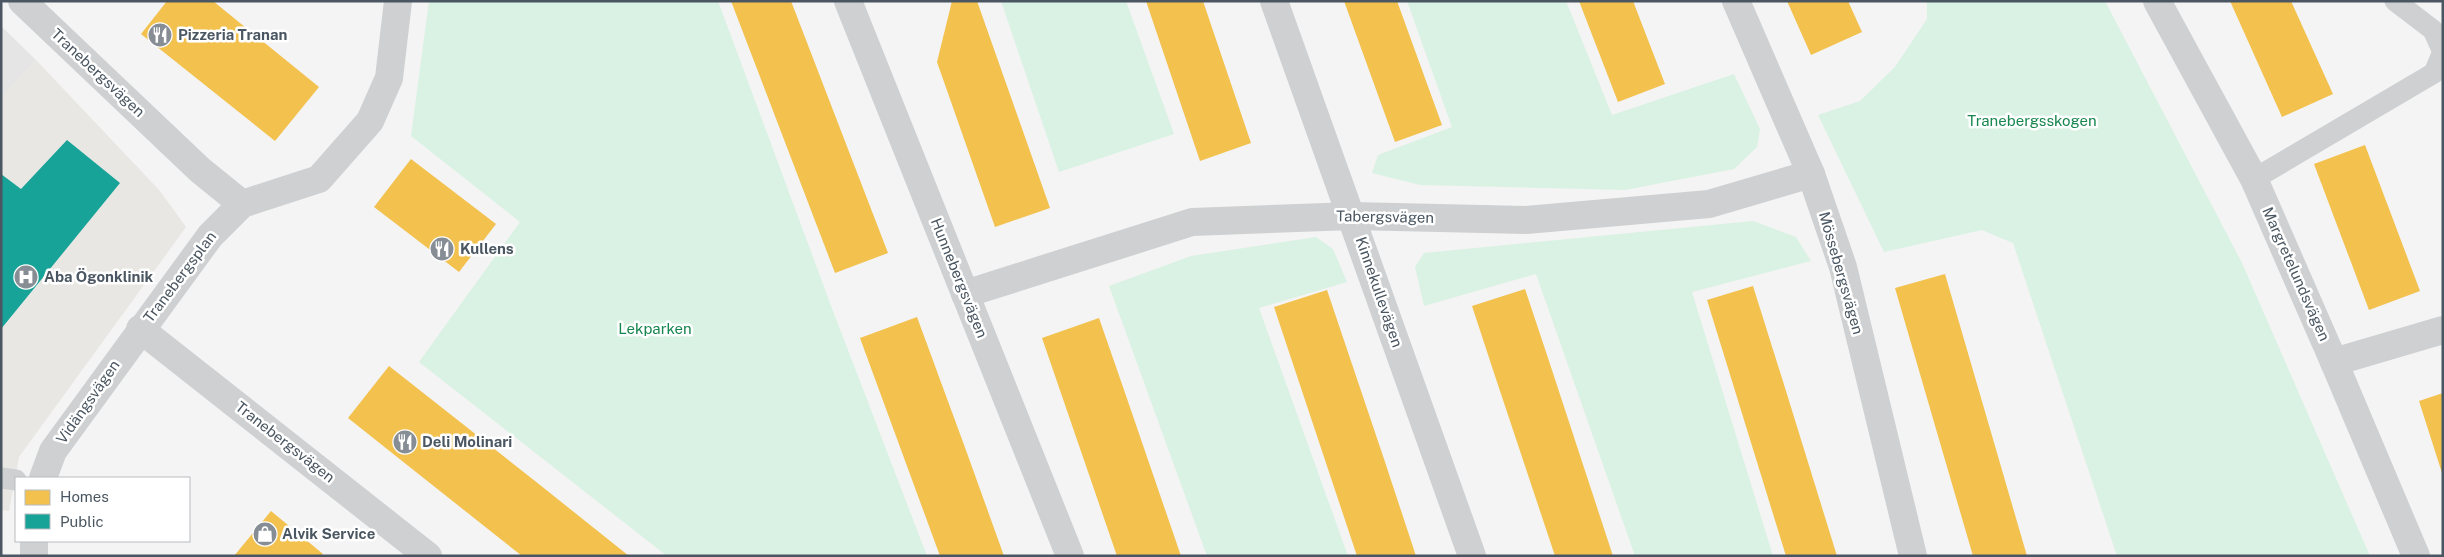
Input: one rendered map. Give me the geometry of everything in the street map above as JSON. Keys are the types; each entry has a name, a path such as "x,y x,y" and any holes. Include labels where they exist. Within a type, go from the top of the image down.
{"street":[{"name":"Tranebergsvägen","path":"22,1 200,170 242,204"},
{"path":"242,204 319,179 370,121 389,78 398,1"},
{"name":"Hunnebergsvägen","path":"848,1 1070,556"},
{"name":"Kinnekullevägen","path":"1274,1 1472,556"},
{"name":"Mössebergsvägen","path":"1736,1 1811,174 1843,267 1913,556"},
{"name":"Margretelundsvägen","path":"2157,1 2254,179 2416,556"},
{"name":"Tabergsvägen","path":"965,294 1192,222 1352,216 1526,220 1709,204 1811,174"},
{"name":"Tranebergsplan","path":"140,329 210,236 242,204"},
{"name":"Tranebergsvägen","path":"140,329 428,556"},
{"name":"Vidängsvägen","path":"43,477 53,451 140,329"},
{"path":"2334,362 2443,330"},
{"path":"34,542 34,556"}],"lane":[{"path":"2254,179 2434,72 2443,52 2434,30 2395,1"},
{"path":"1,478 15,480"}],"shaded area":[{"path":"1,26 36,60 1,98"},
{"path":"36,60 160,191 186,227 19,457 9,511 1,510 1,98"}],"green space":[{"name":"Lekparken","path":"429,1 718,1 833,311 927,556 667,556 419,362 520,222 411,136"},
{"path":"1001,1 1126,1 1174,134 1059,172"},
{"path":"1407,1 1566,1 1612,115 1734,74 1760,129 1757,147 1734,169 1625,190 1420,185 1372,173 1378,155 1452,127"},
{"name":"Tranebergsskogen","path":"1927,1 2105,1 2242,263 2370,556 2117,556 2013,243 1982,230 1884,252 1818,115 1860,101 1895,67 1927,19"},
{"path":"1753,221 1796,237 1811,261 1692,292 1773,556 1635,556 1536,274 1424,306 1415,267 1424,253"},
{"path":"1316,237 1333,249 1347,282 1259,308 1348,556 1207,556 1109,286 1191,256"}],"building: Homes":[{"path":"167,1 213,1 319,87 275,141 141,34"},
{"path":"731,1 791,1 888,253 835,273"},
{"path":"952,1 977,1 1050,208 995,227 937,62"},
{"path":"1146,1 1203,1 1251,143 1200,161"},
{"path":"1344,1 1397,1 1442,125 1395,142"},
{"path":"1579,1 1633,1 1665,84 1618,102"},
{"path":"1787,1 1848,1 1862,32 1811,55"},
{"path":"2230,1 2291,1 2333,94 2282,117"},
{"path":"2365,145 2420,291 2369,310 2314,164"},
{"path":"411,159 496,224 459,272 374,207"},
{"path":"1945,274 2027,556 1973,556 1895,288"},
{"path":"1753,286 1837,556 1786,556 1707,300"},
{"path":"1525,289 1613,556 1555,556 1496,379 1472,306"},
{"path":"1327,290 1416,556 1357,556 1274,307"},
{"path":"917,317 1004,556 940,556 860,338"},
{"path":"1099,318 1181,556 1117,556 1042,338"},
{"path":"389,366 629,556 522,556 348,418"},
{"path":"2443,393 2443,473 2442,473 2419,401"},
{"path":"271,511 323,554 321,556 234,556"}],"building: Public":[{"path":"67,140 120,183 1,329 1,174 21,189"}],"place":[{"name":"Pizzeria Tranan","path":"160,35"},
{"name":"Kullens","path":"442,249"},
{"name":"Aba Ögonklinik","path":"26,277"},
{"name":"Deli Molinari","path":"405,442"},
{"name":"Alvik Service","path":"265,534"}]}
